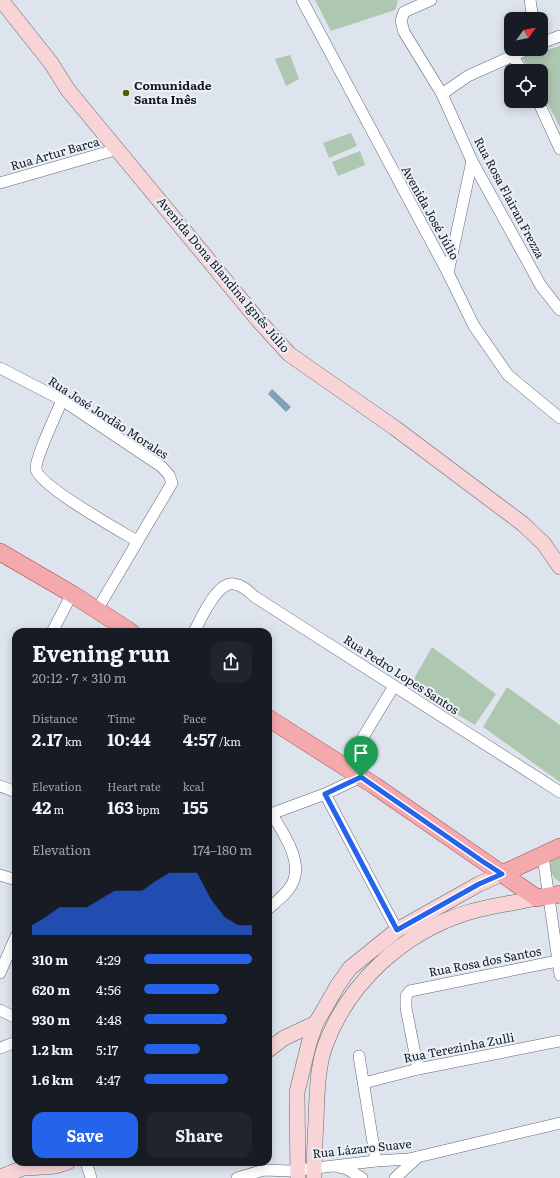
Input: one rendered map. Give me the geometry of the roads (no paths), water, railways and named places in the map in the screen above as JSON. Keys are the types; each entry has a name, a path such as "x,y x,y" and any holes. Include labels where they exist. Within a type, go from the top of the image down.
{"main road":[{"name":"Avenida Dona Blandina Ignês Júlio","path":"1,0 51,63 64,84 258,320 289,354 395,428 499,505 544,544 560,567"},
{"path":"0,552 72,594 125,628"},
{"path":"272,720 345,766 502,874 548,895"},
{"path":"292,1174 297,1092 309,1043 316,1023 350,968 364,954 397,930 479,884 560,847"},
{"path":"314,1172 318,1084 325,1046 341,1012 360,986 381,962 415,936 466,913 548,895"},
{"path":"272,1047 284,1038 316,1023"},
{"path":"0,1177 30,1166"}],"street":[{"name":"Avenida José Júlio","path":"302,0 448,273 474,326 508,375 560,418"},
{"name":"Rua Rosa Flairan Frezza","path":"431,0 404,12 401,21 404,32 442,94 472,160 541,286 560,310"},
{"path":"530,0 532,12"},
{"path":"548,40 560,36"},
{"path":"442,94 468,76 513,56 518,64"},
{"path":"541,108 560,149"},
{"name":"Rua Artur Barca","path":"0,183 118,149"},
{"path":"448,273 472,160"},
{"name":"Rua José Jordão Morales","path":"0,368 62,400 162,467 169,475 172,483 170,488 97,610"},
{"path":"62,400 38,458 36,468 39,477 55,490 137,541"},
{"name":"Rua Pedro Lopes Santos","path":"196,628 212,599 226,584 242,586 255,597 560,792"},
{"path":"54,628 72,594"},
{"path":"345,766 394,686"},
{"path":"272,813 325,794 361,777"},
{"path":"0,786 12,790"},
{"path":"325,794 397,930"},
{"path":"272,817 289,846 295,866 293,882 278,902 272,906"},
{"path":"543,856 560,975"},
{"path":"0,875 12,879"},
{"path":"0,973 12,945"},
{"name":"Rua Rosa dos Santos","path":"418,1069 406,1008 406,996 410,992 418,988 557,961"},
{"path":"0,1010 12,1016"},
{"name":"Rua Terezinha Zulli","path":"364,1083 418,1069 560,1041"},
{"path":"0,1048 12,1044"},
{"path":"359,1056 376,1161"},
{"name":"Rua Lázaro Suave","path":"237,1178 264,1170 292,1174 314,1172 331,1165 409,1159 420,1155 560,1123"},
{"path":"395,1178 420,1155"},
{"path":"331,1165 347,1169 362,1178"},
{"path":"87,1166 91,1178"}],"water":[{"path":"272,389 291,407 286,412 268,394"}],"place":[{"name":"Comunidade Santa Inês","path":"126,93"}]}
